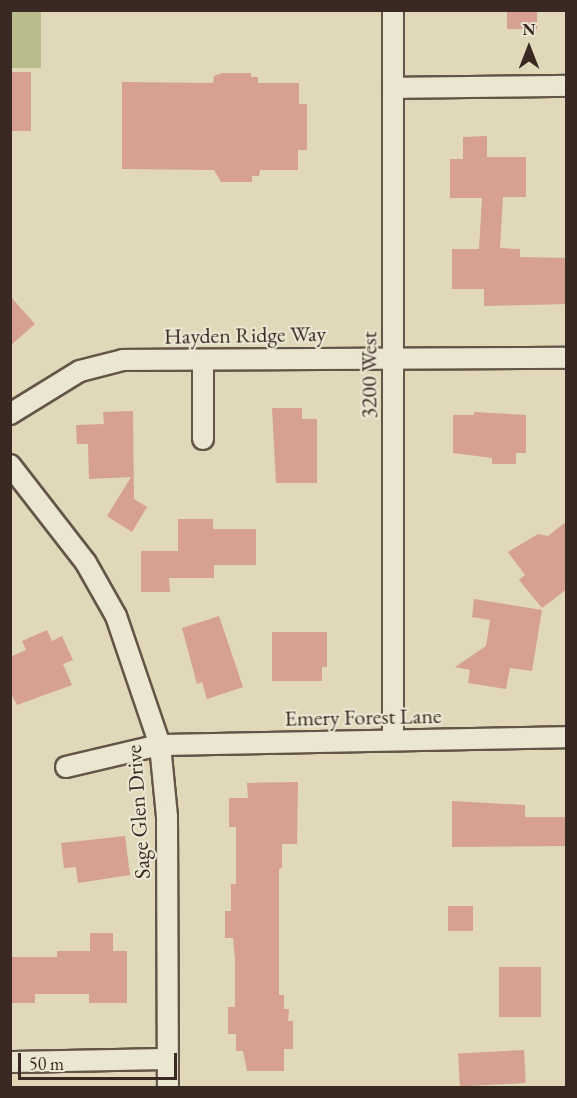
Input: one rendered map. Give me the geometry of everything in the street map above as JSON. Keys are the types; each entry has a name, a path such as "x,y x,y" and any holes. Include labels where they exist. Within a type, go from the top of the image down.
{"street":[{"name":"3200 West","path":"393,10 393,740"},
{"path":"393,88 567,86"},
{"name":"Hayden Ridge Way","path":"10,414 80,371 123,360 567,358"},
{"path":"203,360 203,439"},
{"name":"Sage Glen Drive","path":"10,465 86,563 116,616 160,745 167,817 168,1088"},
{"name":"Emery Forest Lane","path":"66,767 160,745 567,737"},
{"path":"10,1062 168,1059"}],"green space":[{"path":"10,11 41,11 41,68 10,68"}],"building":[{"path":"507,10 537,10 537,29 507,29"},
{"path":"10,72 31,72 31,131 10,131"},
{"path":"222,73 251,73 251,77 258,77 258,83 299,83 299,104 307,104 307,150 298,150 298,170 260,170 259,176 252,176 252,182 221,182 214,170 122,169 122,82 213,83 214,76"},
{"path":"487,136 487,157 526,157 526,197 503,197 500,248 520,249 520,257 567,258 567,304 484,306 484,289 452,289 452,249 479,249 482,198 450,198 450,159 463,159 463,137"},
{"path":"10,296 35,324 10,346"},
{"path":"272,408 302,408 302,419 317,419 317,483 276,483"},
{"path":"133,411 134,499 147,507 132,532 107,516 131,477 89,479 88,444 77,444 76,425 104,424 103,412"},
{"path":"474,412 526,415 526,453 516,453 516,464 492,464 492,458 453,453 453,415 474,415"},
{"path":"178,519 213,519 213,529 256,529 256,565 214,565 214,578 169,578 170,592 141,592 141,551 178,551"},
{"path":"567,521 567,589 542,608 519,580 525,575 508,552 538,534 548,536"},
{"path":"474,599 542,610 532,671 510,668 506,689 468,683 470,670 455,667 486,646 490,620 472,617"},
{"path":"219,616 243,687 207,699 202,682 197,684 182,628"},
{"path":"47,630 52,641 62,636 73,660 63,664 72,685 17,705 10,692 10,657 26,650 22,641"},
{"path":"272,632 327,632 327,667 322,667 322,681 272,681"},
{"path":"298,782 297,844 282,844 282,868 279,869 279,995 284,995 284,1009 289,1009 288,1021 293,1021 293,1049 284,1049 284,1071 247,1071 243,1051 236,1051 236,1034 228,1034 228,1007 235,1007 235,958 233,938 225,938 225,911 231,911 231,884 236,884 236,827 229,827 229,798 248,798 247,783"},
{"path":"452,801 525,805 525,817 567,817 567,846 452,847"},
{"path":"125,836 130,875 78,883 76,867 64,868 61,843"},
{"path":"448,906 473,906 473,931 448,931"},
{"path":"90,933 113,933 113,951 127,951 127,1003 89,1003 89,994 35,994 35,1003 10,1003 10,957 57,957 57,951 90,951"},
{"path":"499,967 541,967 541,1017 499,1017"},
{"path":"524,1050 526,1083 460,1086 458,1053"}]}
